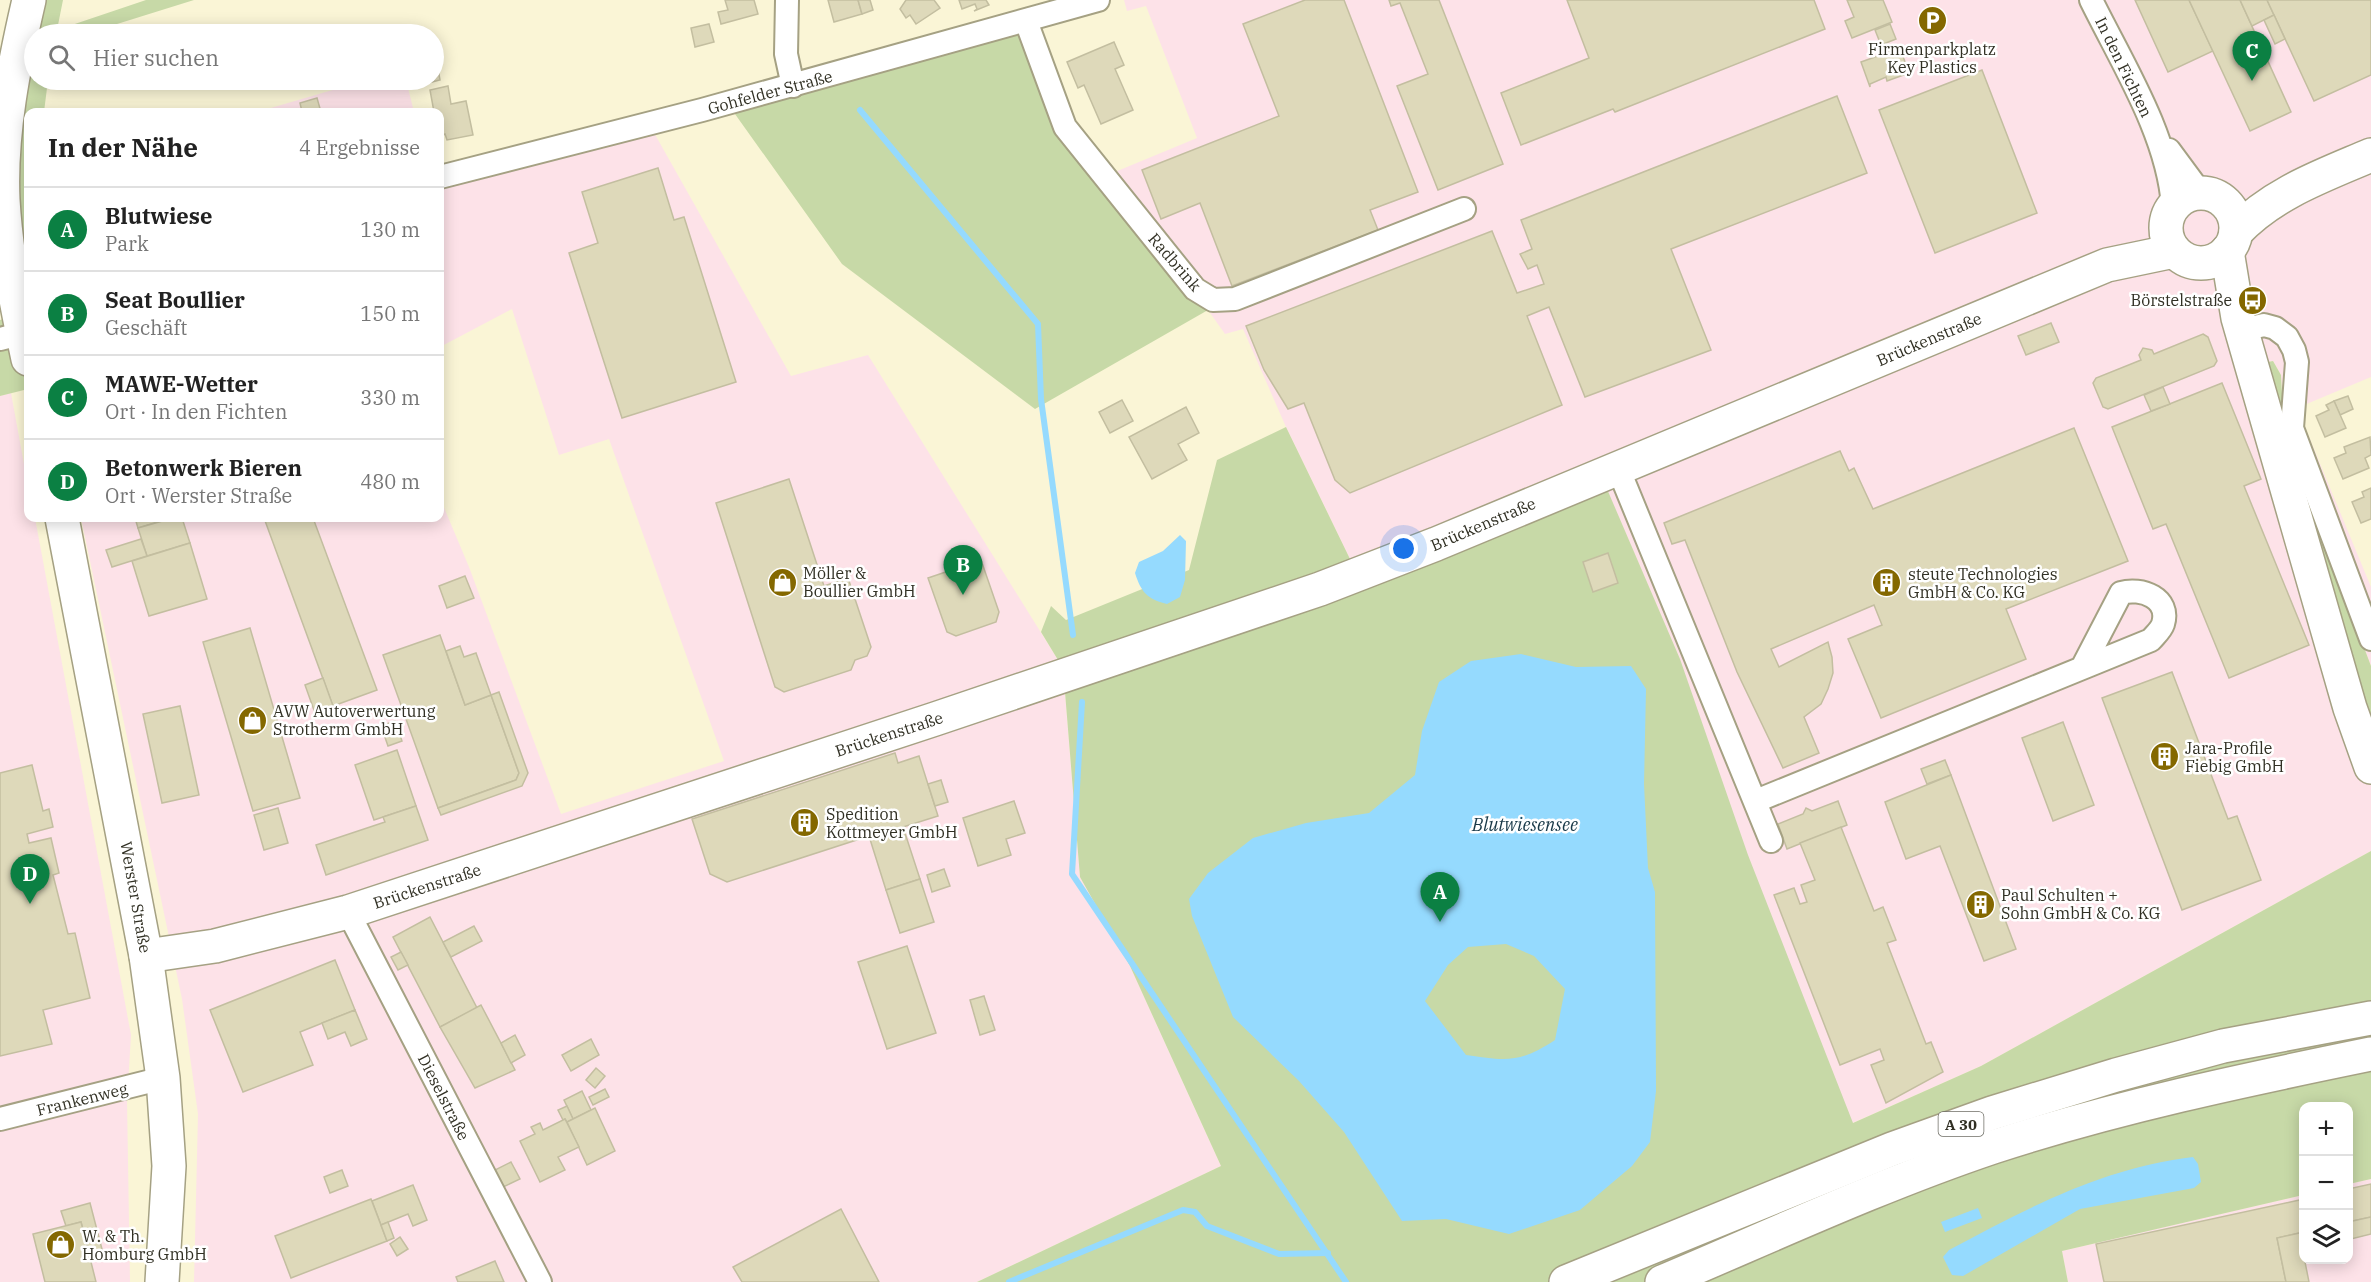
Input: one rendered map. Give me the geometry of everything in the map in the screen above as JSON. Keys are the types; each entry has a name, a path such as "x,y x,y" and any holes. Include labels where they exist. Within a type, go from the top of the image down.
{"main road":[{"path":"20,331 8,250 3,174 15,65 29,0"},
{"path":"2192,231 2212,261 2256,211 2294,188 2371,155"},
{"path":"2192,231 2250,197 2294,188"},
{"path":"2192,231 2232,212 2231,242 2240,324 2350,708 2371,767"},
{"path":"2192,231 2240,324"},
{"name":"Brückenstraße","path":"146,956 215,946 348,912 935,719 1320,589 1426,548 2192,231"},
{"name":"Werster Straße","path":"63,522 146,956 163,1078 169,1166 162,1282"},
{"name":"A 30","path":"1566,1282 1892,1149 1992,1113 2116,1075 2223,1046 2371,1018"},
{"name":"A 30","path":"1662,1282 1912,1177 1994,1147 2223,1085 2371,1054"}],"street":[{"path":"787,0 786,54 793,86"},
{"name":"Gohfelder Straße","path":"444,176 793,86 1098,0"},
{"name":"In den Fichten","path":"2091,0 2156,134 2192,231"},
{"name":"Radbrink","path":"1026,21 1065,127 1196,289 1213,300 1235,299 1464,209"},
{"name":"In den Fichten","path":"2156,134 2192,231"},
{"path":"2240,324 2275,328 2287,337 2294,350 2297,372 2292,428 2371,639"},
{"path":"1618,468 1771,841"},
{"path":"1756,801 2083,666"},
{"name":"Dieselstraße","path":"348,912 540,1282"},
{"name":"Frankenweg","path":"0,1119 163,1078"}],"shaded area":[{"path":"1124,0 2371,0 2371,377 2297,408 2371,587 2371,666 2288,446 2281,375 2273,361 2268,362 2264,373 2355,696 2371,779 2371,851 1981,1066 1751,1168 1664,872 1659,711 1680,659 1607,490 1365,590 1286,427 1243,329 1225,334 1208,310 1098,179 1197,138 1146,6 1127,11"},
{"path":"333,90 408,90 413,108 271,108"},
{"path":"648,122 791,376 868,355 1058,660 1065,693 1080,877 1130,966 1221,1166 977,1282 194,1282 198,1114 182,999 82,522 444,522 444,508 469,567 561,814 724,761 609,439 559,455 512,309 444,345 444,172"},
{"path":"11,393 24,464 24,522 36,522 131,1035 127,1101 130,1282 0,1282 0,396"},
{"path":"2371,1179 2371,1282 2068,1282 2062,1251 2299,1196 2299,1264 2353,1264 2353,1183"}],"green space":[{"path":"14,0 63,0 58,24 24,24 24,90 47,90 44,108 24,108 24,289 0,226"},
{"path":"146,0 194,0 117,24 75,24"},
{"path":"1019,35 1061,132 1208,310 1035,409 842,264 730,107"},
{"path":"18,315 24,343 24,390 0,396 0,320"},
{"path":"2273,361 2281,375 2288,446 2371,666 2371,779 2355,696 2264,373 2268,362"},
{"path":"1286,427 1365,590 1607,489 1680,659 1748,855 1853,1123 1981,1066 2371,851 2371,1179 2353,1183 2353,1102 2299,1102 2299,1196 2062,1251 2068,1282 977,1282 1221,1166 1130,966 1080,877 1065,692 1058,660 1041,632 1051,606 1066,620 1189,570 1217,460"}],"water":[{"path":"1180,535 1186,541 1185,580 1180,597 1167,604 1154,600 1146,594 1135,573 1139,562 1163,551"},
{"name":"Blutwiesensee","path":"1521,654 1576,667 1631,666 1646,689 1644,784 1648,868 1655,892 1656,1091 1650,1142 1632,1166 1580,1210 1509,1234 1446,1219 1402,1221 1344,1132 1299,1081 1233,1017 1192,916 1189,899 1208,873 1253,838 1306,823 1369,813 1415,775 1422,731 1439,682 1471,661","holes":["1506,944 1534,956 1565,989 1555,1040 1532,1053 1513,1058 1466,1055 1425,1001 1448,965 1468,947"]},
{"path":"2193,1157 2198,1164 2201,1182 2194,1188 2080,1209 1963,1276 1952,1275 1943,1257 1949,1250 1978,1234 2066,1192 2128,1170"},
{"path":"1978,1208 1982,1218 1945,1232 1941,1222"}],"building":[{"path":"725,0 754,0 758,14 721,24 718,12 728,10"},
{"path":"828,0 858,0 862,14 834,22"},
{"path":"858,0 870,0 873,10 862,14"},
{"path":"906,0 934,0 940,8 916,24 910,15 906,18 900,9"},
{"path":"959,0 986,0 989,5 974,11 977,9 975,4 962,9"},
{"path":"1305,0 1344,0 1418,192 1370,210 1378,230 1232,286 1200,203 1161,219 1142,170 1279,116 1243,24"},
{"path":"1389,0 1439,0 1503,164 1438,190 1397,86 1428,74 1400,3 1391,6"},
{"path":"1567,0 1814,0 1825,29 1615,112 1613,109 1521,145 1501,93 1589,58"},
{"path":"1847,0 1883,0 1892,22 1852,38 1845,21 1854,17"},
{"path":"2135,0 2189,0 2213,51 2168,72"},
{"path":"2189,0 2240,0 2291,112 2250,131"},
{"path":"2240,0 2267,0 2274,15 2252,26"},
{"path":"2267,0 2371,0 2371,75 2314,101"},
{"path":"2274,15 2285,39 2275,44 2264,20"},
{"path":"709,24 714,42 695,47 691,28"},
{"path":"1890,24 1896,39 1881,45 1875,30"},
{"path":"1114,42 1124,65 1115,69 1133,110 1101,124 1084,85 1078,88 1067,62"},
{"path":"1900,48 1909,73 1887,81 1886,77 1870,84 1870,87 1861,62"},
{"path":"1982,70 2037,213 1935,253 1879,110"},
{"path":"448,86 451,104 466,101 473,135 447,140 444,134 444,108 433,108 430,90 444,90 444,87"},
{"path":"1837,96 1867,173 1671,249 1711,350 1585,397 1549,307 1527,316 1562,405 1350,493 1335,480 1304,403 1288,409 1264,370 1246,326 1492,231 1517,293 1544,284 1537,265 1528,269 1520,254 1532,249 1521,220"},
{"path":"317,98 320,108 301,108 300,103"},
{"path":"658,168 674,220 684,217 736,382 622,418 569,253 598,243 582,192"},
{"path":"2051,323 2059,342 2026,355 2018,336"},
{"path":"2203,334 2208,337 2217,361 2214,366 2108,409 2103,407 2093,383 2096,378 2141,360 2139,355 2143,348 2152,350 2154,354"},
{"path":"2222,383 2261,479 2244,486 2309,645 2229,678 2166,524 2153,529 2112,427"},
{"path":"2163,387 2170,404 2151,411 2144,395"},
{"path":"2348,396 2353,409 2340,415 2334,401"},
{"path":"1122,400 1133,421 1110,433 1099,412"},
{"path":"2334,401 2346,428 2325,437 2316,416 2329,410 2326,405"},
{"path":"1186,407 1199,433 1178,444 1187,460 1152,479 1129,437"},
{"name":"steute Technologies GmbH & Co. KG","path":"2074,428 2128,561 2006,609 2026,659 1881,718 1848,639 1882,625 1874,605 1771,649 1779,667 1828,642 1832,657 1833,673 1821,704 1804,717 1819,753 1783,768 1737,672 1685,540 1672,544 1664,523 1840,451 1849,471 1854,468 1873,509"},
{"path":"2370,437 2371,455 2365,458 2369,468 2343,479 2334,458 2346,453 2344,447"},
{"name":"Möller & Boullier GmbH","path":"789,479 824,586 848,578 871,647 867,656 855,660 851,670 784,692 775,687 716,503"},
{"path":"2371,488 2371,519 2361,523 2352,502 2364,497 2362,492"},
{"path":"136,522 157,522 138,528"},
{"path":"159,522 183,522 190,543 147,556 138,528"},
{"path":"265,522 314,522 377,690 333,706"},
{"path":"141,539 147,556 112,567 106,550"},
{"path":"190,543 207,599 149,616 132,561"},
{"path":"1608,553 1618,583 1593,592 1583,562"},
{"path":"981,560 999,612 996,622 956,636 947,632 928,578"},
{"path":"465,576 474,598 447,608 439,586"},
{"name":"AVW Autoverwertung Strotherm GmbH","path":"250,628 300,798 253,811 203,642"},
{"path":"440,635 465,705 491,695 519,773 516,780 438,808 383,655"},
{"path":"460,646 464,657 476,653 491,695 465,705 446,651"},
{"name":"Jara-Profile Fiebig GmbH","path":"2172,672 2228,819 2237,816 2261,880 2182,910 2102,698"},
{"path":"323,678 333,706 315,713 305,685"},
{"path":"499,692 528,773 522,786 441,815 438,808 516,780 519,773 491,695"},
{"path":"180,706 199,795 162,803 143,714"},
{"path":"395,721 402,741 388,746 381,726"},
{"path":"2063,722 2094,805 2053,821 2022,738"},
{"path":"397,750 416,806 374,820 355,765"},
{"name":"Spedition Kottmeyer GmbH","path":"895,753 898,763 919,756 938,816 903,827 920,879 886,890 869,836 727,882 710,874 692,819"},
{"path":"1945,760 1951,775 1927,784 1921,769"},
{"path":"32,765 43,811 49,809 53,827 27,834 29,843 51,838 59,873 53,875 68,934 75,933 90,998 43,1010 52,1044 0,1056 0,773"},
{"name":"Paul Schulten + Sohn GmbH & Co. KG","path":"1951,775 2016,949 1984,961 1940,846 1906,859 1885,802"},
{"path":"941,780 948,802 935,806 928,784"},
{"path":"1014,801 1025,833 1006,839 1011,855 978,866 963,818"},
{"path":"1838,801 1847,825 1787,849 1778,824 1803,814 1806,808 1812,811"},
{"path":"416,806 428,840 326,875 316,845 385,822 383,817"},
{"path":"278,808 288,843 264,850 254,815"},
{"path":"1841,827 1874,911 1883,907 1896,940 1887,943 1926,1044 1931,1042 1943,1072 1886,1103 1871,1065 1884,1060 1880,1049 1840,1065 1774,895 1794,888 1800,904 1807,902 1801,885 1815,880 1800,843"},
{"path":"944,869 950,886 932,892 927,875"},
{"path":"920,879 934,922 900,933 886,890"},
{"path":"430,917 477,1008 440,1027 393,937"},
{"path":"474,926 482,941 451,957 443,942"},
{"path":"907,946 936,1033 887,1049 858,962"},
{"path":"401,952 408,965 398,970 391,957"},
{"path":"335,960 355,1010 300,1032 313,1065 243,1092 210,1010"},
{"path":"984,996 995,1030 980,1035 970,1000"},
{"path":"481,1005 515,1070 475,1088 440,1027"},
{"path":"355,1010 367,1039 351,1046 345,1032 328,1039 322,1023"},
{"path":"515,1035 525,1055 511,1063 501,1043"},
{"path":"591,1039 599,1055 571,1071 562,1055"},
{"path":"596,1068 605,1076 595,1088 586,1080"},
{"path":"605,1089 609,1097 593,1105 589,1097"},
{"path":"582,1091 591,1110 573,1119 564,1100"},
{"path":"567,1106 573,1119 567,1122 563,1120 558,1110"},
{"path":"595,1108 615,1151 587,1165 567,1122"},
{"path":"565,1119 579,1147 558,1157 565,1170 540,1182 520,1141 535,1134 531,1127 540,1123 543,1130"},
{"path":"511,1162 520,1179 501,1188 493,1171"},
{"path":"342,1170 348,1186 330,1193 324,1177"},
{"path":"2371,1184 2371,1217 2353,1221 2353,1188"},
{"path":"413,1185 427,1220 413,1226 408,1214 381,1225 372,1201"},
{"path":"371,1199 387,1241 291,1278 275,1236"},
{"path":"2299,1200 2299,1233 2277,1238 2286,1282 2104,1282 2096,1244"},
{"path":"90,1203 103,1253 90,1257 81,1222 66,1226 61,1211"},
{"path":"841,1209 879,1282 742,1282 733,1267"},
{"path":"2371,1217 2371,1234 2353,1238 2353,1221"},
{"name":"W. & Th. Homburg GmbH","path":"81,1222 96,1282 45,1282 33,1234"},
{"path":"388,1222 394,1238 387,1241 381,1225"},
{"path":"2299,1233 2299,1264 2305,1264 2309,1282 2286,1282 2277,1238"},
{"path":"400,1237 408,1249 397,1256 390,1244"},
{"path":"495,1261 504,1282 458,1282 456,1277"}],"waterway":[{"path":"860,110 1038,324 1041,399 1073,635"},
{"path":"1082,702 1072,874 1346,1282"},
{"path":"1009,1282 1183,1210 1195,1212 1207,1226 1279,1254 1328,1253"}],"place":[{"name":"Firmenparkplatz Key Plastics","path":"1932,21"},
{"name":"MAWE-Wetter","path":"2252,81"},
{"name":"Börstelstraße","path":"2253,300"},
{"name":"Möller & Boullier GmbH","path":"782,582"},
{"name":"steute Technologies GmbH & Co. KG","path":"1887,583"},
{"name":"Seat Boullier","path":"963,595"},
{"name":"AVW Autoverwertung Strotherm GmbH","path":"252,720"},
{"name":"Jara-Profile Fiebig GmbH","path":"2164,757"},
{"name":"Spedition Kottmeyer GmbH","path":"805,823"},
{"name":"Betonwerk Bieren","path":"30,904"},
{"name":"Paul Schulten + Sohn GmbH & Co. KG","path":"1980,904"},
{"name":"Blutwiese","path":"1440,922"},
{"name":"W. & Th. Homburg GmbH","path":"61,1245"}]}
